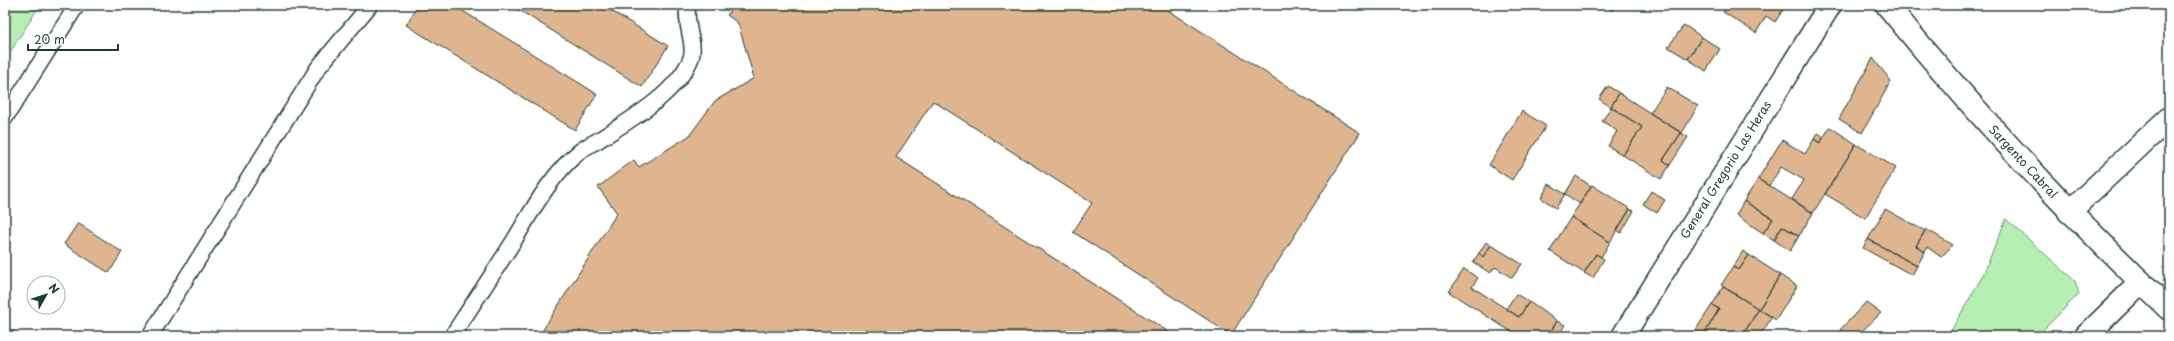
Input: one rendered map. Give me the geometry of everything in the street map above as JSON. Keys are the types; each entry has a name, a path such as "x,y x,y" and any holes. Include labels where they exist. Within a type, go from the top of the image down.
{"street":[{"name":"General Gregorio Las Heras","path":"1623,336 1830,5"},
{"name":"Sargento Cabral","path":"1887,5 1951,83 2070,212 2169,309"},
{"path":"2070,212 2169,118"},
{"path":"2086,336 2141,282"}],"lane":[{"path":"5,118 77,5"},
{"path":"150,336 318,68 370,5"},
{"path":"452,336 540,198 563,168 579,151 654,103 672,86 683,71 691,57 692,44 685,15 688,5"}],"green space":[{"path":"5,5 40,5 5,60"},
{"path":"2006,219 2075,281 2079,294 2037,336 1948,336 1983,275"}],"building":[{"path":"418,5 453,5 597,94 575,130 406,25"},
{"path":"511,5 602,5 668,46 642,87"},
{"path":"734,5 1160,5 1360,133 1231,335 1073,232 1092,203 933,101 896,157 1175,336 539,336 617,213 598,187 634,160 639,167 689,136 715,101 754,78 738,23 727,15"},
{"path":"1215,5 1224,5 1221,9"},
{"path":"1603,5 1616,5 1612,10"},
{"path":"1728,5 1786,5 1775,22 1766,16 1756,33 1723,12"},
{"path":"1684,25 1702,37 1688,59 1668,47"},
{"path":"1702,37 1720,49 1706,71 1688,59"},
{"path":"1873,58 1891,81 1862,133 1839,119"},
{"path":"1608,86 1619,93 1611,107 1599,99"},
{"path":"1667,87 1698,106 1682,133 1650,113"},
{"path":"1619,93 1681,133 1663,160 1670,165 1661,179 1623,155 1642,127 1611,107"},
{"path":"1611,107 1642,127 1623,155 1608,146 1617,131 1602,121"},
{"path":"1522,111 1546,126 1512,180 1489,165"},
{"path":"1830,127 1856,144 1813,213 1792,199 1804,180 1781,167 1769,186 1758,179 1782,140 1805,154 1814,139 1820,143"},
{"path":"1681,133 1688,137 1670,165 1663,160"},
{"path":"1818,133 1824,137 1820,143 1814,139"},
{"path":"1856,144 1896,168 1865,218 1825,194"},
{"path":"1576,176 1591,186 1580,204 1565,194"},
{"path":"1758,179 1813,213 1799,236 1782,226 1774,240 1763,233 1773,219 1744,201"},
{"path":"1549,184 1565,194 1556,208 1541,198"},
{"path":"1592,185 1630,209 1610,242 1571,217"},
{"path":"1651,191 1665,200 1657,213 1643,204"},
{"path":"1744,201 1773,219 1763,233 1736,215"},
{"path":"1630,209 1634,211 1621,233 1617,230"},
{"path":"1885,209 1925,231 1916,246 1925,252 1917,266 1868,239"},
{"path":"1571,217 1610,242 1601,257 1596,254 1584,273 1550,251"},
{"path":"78,223 122,252 109,273 64,244"},
{"path":"1782,226 1799,236 1790,251 1774,240"},
{"path":"1926,229 1953,245 1941,257 1927,247 1925,252 1916,246"},
{"path":"1868,239 1917,266 1912,275 1863,248"},
{"path":"1486,242 1491,245 1483,257 1479,253"},
{"path":"1491,245 1522,264 1512,278 1495,267 1490,273 1473,262 1479,253 1483,257"},
{"path":"1743,251 1749,255 1739,270 1733,267"},
{"path":"1596,254 1604,259 1593,278 1584,273"},
{"path":"1749,255 1780,275 1759,309 1721,285 1733,267 1739,270"},
{"path":"1464,269 1478,278 1472,287 1519,317 1529,302 1557,321 1548,336 1518,336 1449,292"},
{"path":"1780,275 1797,286 1776,320 1759,309"},
{"path":"1723,287 1759,309 1742,336 1703,336 1719,309 1712,305"},
{"path":"1516,294 1529,302 1519,317 1506,309"},
{"path":"1866,302 1881,313 1857,336 1850,336 1840,330"},
{"path":"1712,305 1719,309 1703,336 1695,331"},
{"path":"1759,309 1772,317 1760,336 1742,336"},
{"path":"1557,321 1565,325 1558,336 1548,336"},
{"path":"5,326 20,336 5,336"},
{"path":"1510,331 1518,336 1507,336"}]}
